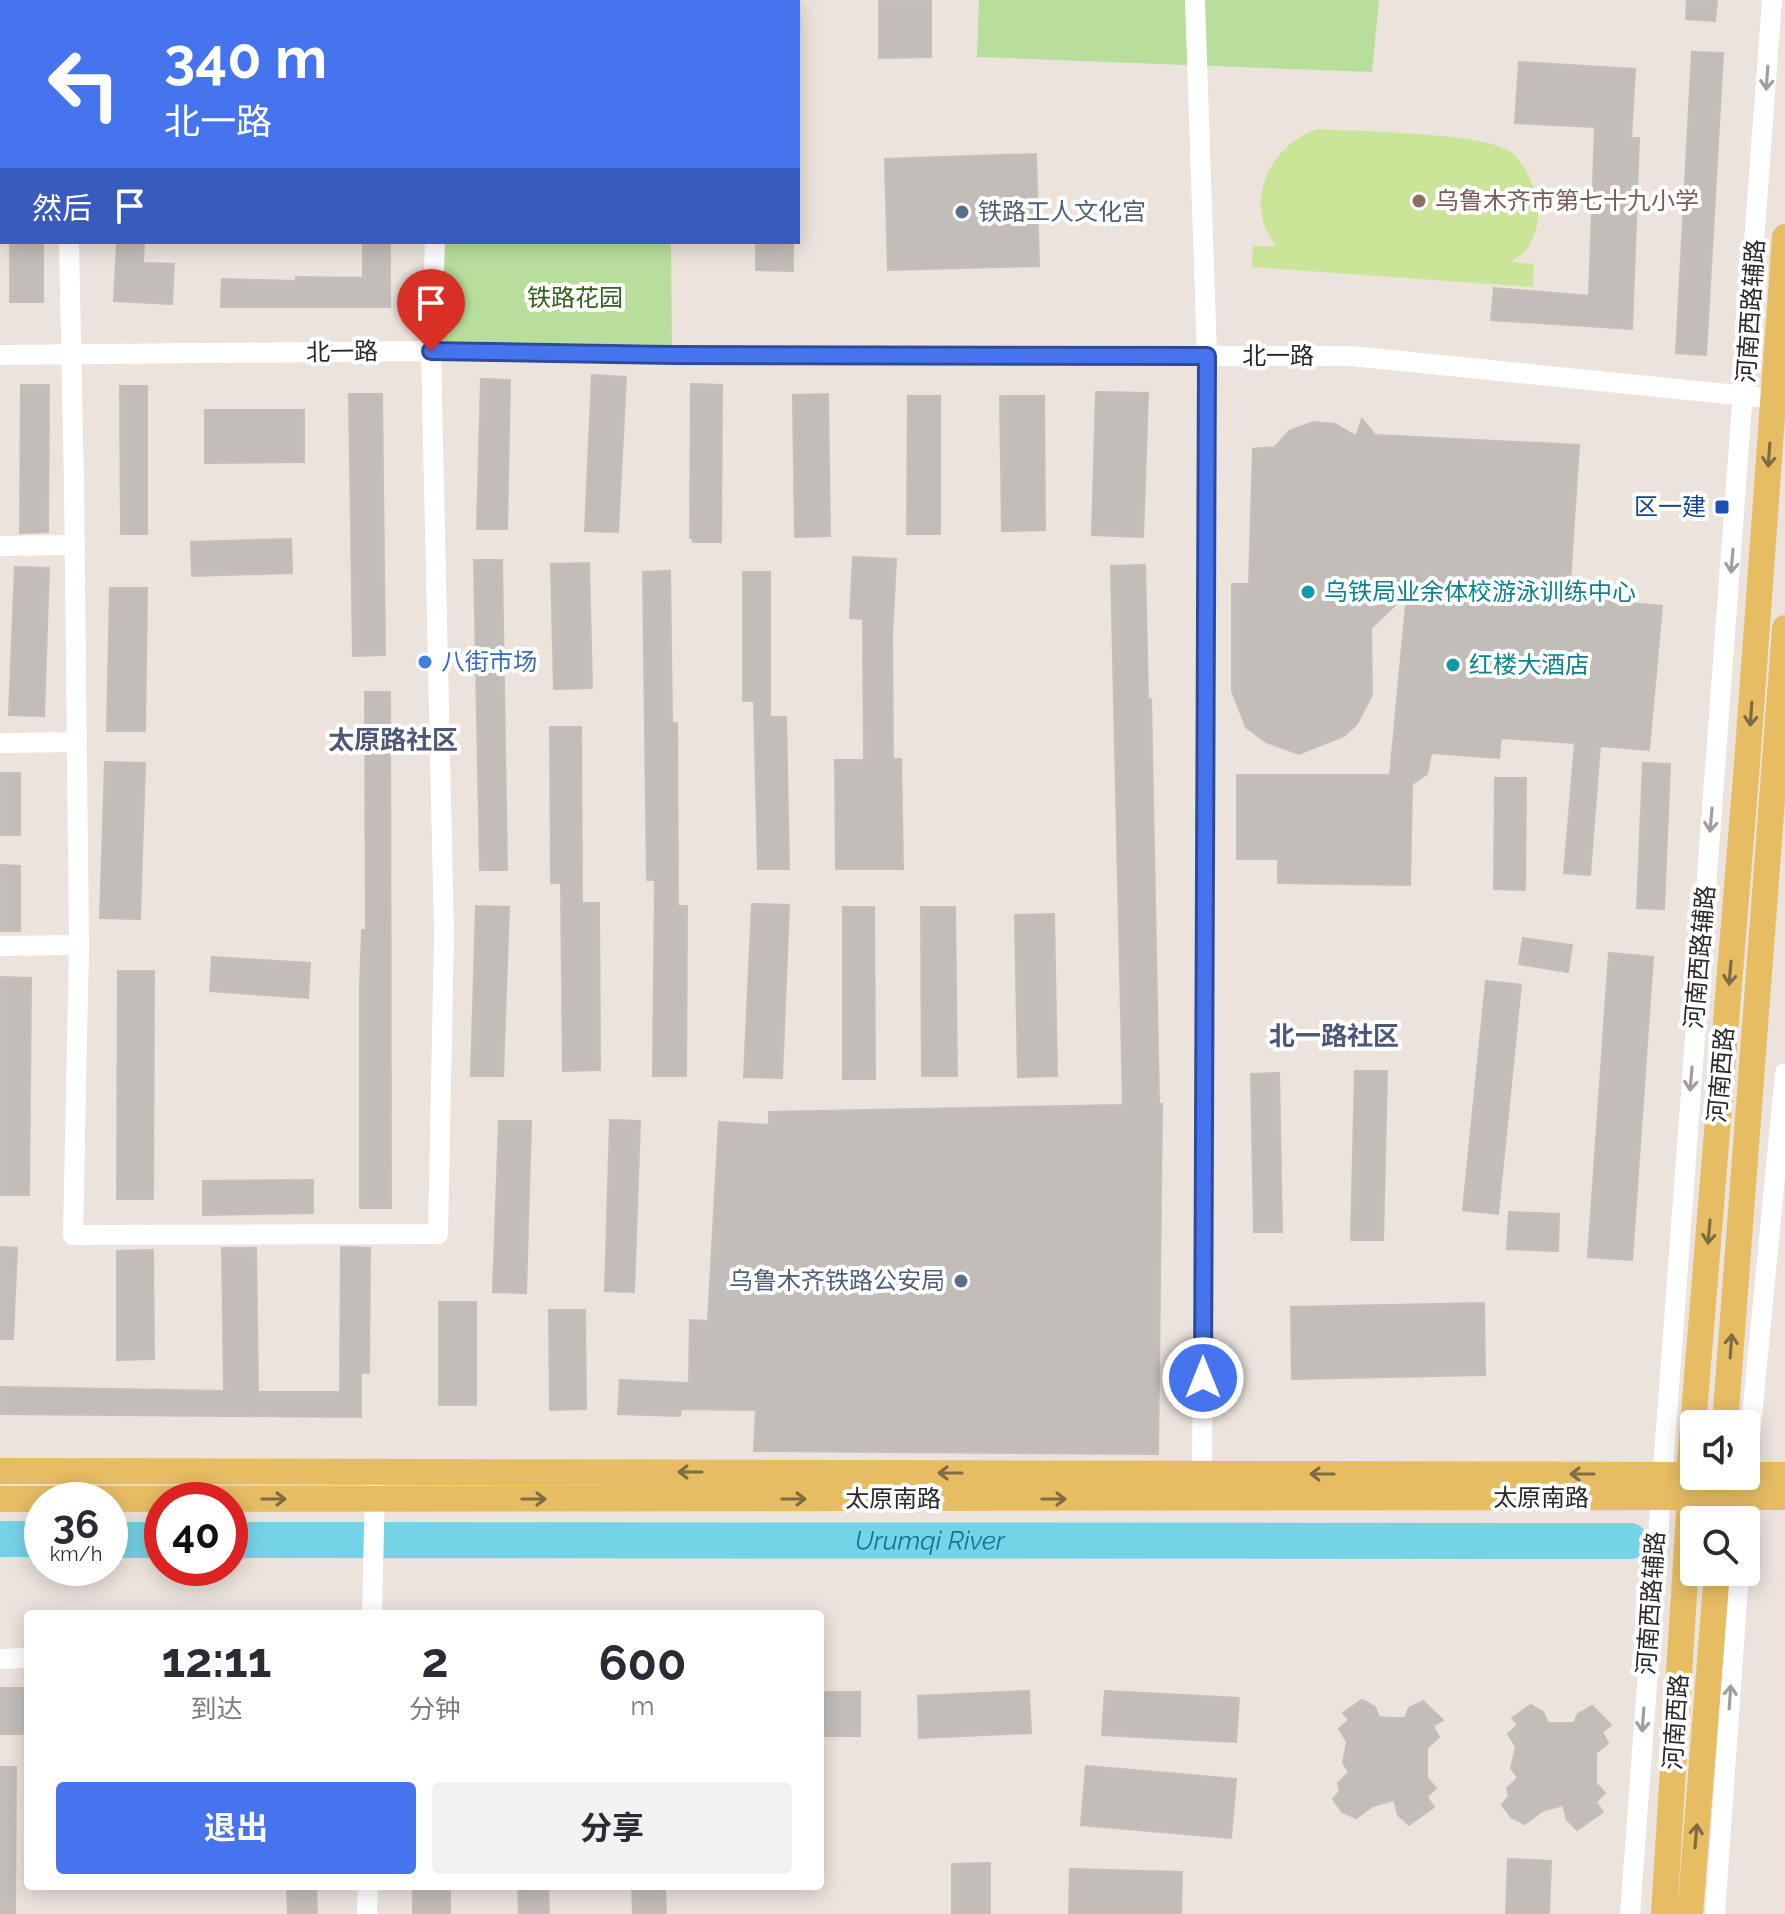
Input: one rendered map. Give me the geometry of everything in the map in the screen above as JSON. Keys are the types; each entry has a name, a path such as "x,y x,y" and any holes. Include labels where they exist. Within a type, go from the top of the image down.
{"main road":[{"name":"河南西路","path":"1697,1410 1779,398 1785,237"},
{"name":"河南西路","path":"1726,1410 1785,628"},
{"path":"0,1471 377,1472 1202,1486"},
{"path":"1734,1494 1785,1475"},
{"name":"太原南路","path":"0,1499 373,1510 1202,1486 1659,1486 1680,1483"},
{"name":"河南西路","path":"1664,1914 1690,1490"},
{"name":"太原南路","path":"1734,1494 1785,1497"},
{"name":"河南西路","path":"1690,1914 1716,1586"}],"street":[{"path":"1195,0 1207,356 1202,1486"},
{"name":"河南西路辅路","path":"1630,1914 1659,1486 1745,396 1772,0"},
{"path":"69,244 79,945 73,1235 438,1234 444,934 431,351 435,244"},
{"name":"北一路","path":"0,355 431,351 672,355 1351,356 1779,398"},
{"path":"0,546 75,545"},
{"path":"0,743 77,742"},
{"path":"0,946 79,945"},
{"path":"1734,1494 1785,1073"},
{"path":"372,1606 373,1510 377,1472"},
{"path":"1715,1914 1738,1586"},
{"path":"0,1659 24,1658"},
{"path":"367,1914 368,1890"}],"green space":[{"path":"979,0 1379,0 1372,72 977,57"},
{"path":"1318,129 1446,136 1509,151 1526,172 1538,204 1532,239 1524,252 1511,262 1534,264 1533,287 1252,267 1253,246 1276,246 1266,230 1261,212 1261,194 1266,177 1286,148"},
{"name":"铁路花园","path":"435,244 671,244 672,355 431,351"}],"building":[{"path":"879,0 931,0 931,57 879,58"},
{"path":"1687,0 1717,0 1715,21 1686,19"},
{"path":"1692,52 1723,53 1706,355 1676,353"},
{"path":"1519,62 1635,69 1631,138 1639,138 1632,329 1491,320 1494,288 1589,296 1595,127 1515,123"},
{"name":"铁路工人文化宫","path":"1036,154 1039,266 888,270 885,159"},
{"path":"10,244 43,244 43,302 10,302"},
{"path":"117,244 144,244 143,263 174,264 172,304 114,301"},
{"path":"363,244 390,244 390,307 221,307 222,279 296,281 296,277 363,278"},
{"path":"756,244 793,244 793,271 756,270"},
{"path":"592,375 626,377 618,532 585,531"},
{"path":"481,379 510,380 507,529 477,529"},
{"path":"691,384 722,385 721,542 693,542 690,538"},
{"path":"21,385 49,385 48,532 20,533"},
{"path":"120,386 147,386 147,534 121,534"},
{"path":"1096,392 1148,393 1143,537 1092,535"},
{"path":"349,394 382,394 385,655 353,656"},
{"path":"828,394 830,536 795,537 793,395"},
{"path":"908,396 940,396 940,534 907,534"},
{"path":"1000,396 1044,396 1045,530 1002,531"},
{"path":"205,410 304,410 304,462 205,463"},
{"path":"1362,419 1375,435 1579,445 1569,598 1662,606 1649,750 1600,746 1590,875 1564,873 1575,743 1501,738 1499,758 1431,753 1427,774 1412,784 1410,885 1278,883 1278,859 1237,859 1237,775 1390,775 1407,594 1371,628 1372,695 1357,724 1344,736 1299,754 1266,742 1246,727 1232,691 1232,584 1249,584 1253,449 1275,447 1289,431 1313,422 1335,424 1356,436"},
{"path":"291,539 292,573 192,576 191,542"},
{"path":"853,557 896,559 892,635 893,759 901,759 903,869 836,869 835,760 864,760 863,619 850,618"},
{"path":"474,560 502,560 507,870 480,870"},
{"path":"589,563 592,688 554,689 551,564"},
{"name":"乌鲁木齐铁路公安局","path":"1145,565 1148,699 1151,699 1159,1104 1162,1104 1158,1454 754,1451 756,1410 681,1409 680,1416 618,1414 620,1380 689,1383 690,1320 708,1321 719,1122 769,1125 769,1112 1123,1105 1111,566"},
{"path":"15,567 49,568 44,716 9,715"},
{"path":"670,571 672,723 677,723 678,906 687,906 686,1076 653,1076 655,880 647,880 643,572"},
{"path":"743,572 770,572 770,717 786,717 789,869 758,869 754,701 743,701"},
{"path":"110,588 147,588 145,731 107,731"},
{"path":"365,692 390,692 391,1208 360,1208 360,986 362,930 366,930"},
{"path":"550,727 581,727 582,903 599,903 600,1070 563,1071 561,883 551,883"},
{"path":"105,762 145,763 140,919 100,918"},
{"path":"1643,763 1670,764 1664,909 1637,908"},
{"path":"0,773 20,773 20,835 0,835"},
{"path":"1495,778 1526,778 1525,890 1494,889"},
{"path":"1,865 20,866 20,931 0,931"},
{"path":"752,904 789,905 782,1078 744,1077"},
{"path":"476,906 509,907 503,1076 471,1076"},
{"path":"843,907 874,907 875,1079 843,1079"},
{"path":"921,907 955,907 957,1076 922,1076"},
{"path":"1054,914 1057,1076 1018,1077 1015,915"},
{"path":"1523,938 1572,945 1568,972 1519,964"},
{"path":"1609,953 1653,957 1632,1260 1588,1257"},
{"path":"212,957 310,963 308,998 210,991"},
{"path":"118,971 154,971 153,1199 117,1199"},
{"path":"0,977 31,978 29,1195 0,1195"},
{"path":"1486,981 1521,985 1498,1214 1463,1210"},
{"path":"1355,1071 1387,1071 1383,1240 1351,1240"},
{"path":"1279,1073 1282,1232 1254,1232 1251,1074"},
{"path":"610,1120 640,1121 634,1292 605,1291"},
{"path":"499,1121 531,1121 526,1293 493,1292"},
{"path":"313,1180 313,1213 203,1215 203,1181"},
{"path":"1509,1212 1559,1214 1558,1251 1507,1249"},
{"path":"0,1247 17,1248 13,1339 0,1339"},
{"path":"341,1247 370,1248 369,1373 361,1373 361,1417 0,1414 0,1387 224,1391 222,1248 256,1248 258,1392 340,1392"},
{"path":"153,1250 154,1359 117,1360 117,1251"},
{"path":"439,1302 476,1302 476,1405 439,1405"},
{"path":"1484,1303 1485,1375 1292,1379 1291,1307"},
{"path":"549,1310 585,1310 586,1409 550,1410"},
{"path":"0,1688 24,1688 24,1734 0,1734"},
{"path":"1029,1691 1031,1733 919,1738 918,1696"},
{"path":"1105,1691 1239,1698 1236,1742 1102,1735"},
{"path":"824,1692 860,1692 860,1736 824,1736"},
{"path":"1362,1700 1375,1707 1379,1717 1389,1718 1405,1718 1409,1708 1423,1701 1443,1720 1433,1726 1439,1737 1427,1748 1427,1778 1436,1788 1427,1797 1434,1807 1409,1825 1398,1815 1394,1800 1373,1806 1356,1818 1342,1812 1333,1799 1340,1791 1338,1783 1349,1772 1343,1763 1347,1742 1339,1729 1349,1720 1343,1713"},
{"path":"1531,1705 1543,1712 1548,1723 1574,1723 1578,1714 1592,1706 1611,1725 1602,1732 1608,1743 1596,1753 1596,1783 1605,1793 1596,1802 1603,1812 1577,1830 1567,1820 1563,1805 1542,1811 1525,1824 1511,1817 1502,1805 1509,1796 1507,1788 1518,1778 1511,1768 1516,1747 1508,1734 1518,1725 1512,1718"},
{"path":"1086,1766 1236,1779 1231,1838 1081,1825"},
{"path":"0,1767 16,1767 15,1914 0,1914"},
{"path":"1508,1859 1551,1861 1549,1914 1506,1914"},
{"path":"990,1863 990,1914 952,1914 952,1864"},
{"path":"1070,1869 1182,1872 1181,1914 1069,1914"},
{"path":"287,1890 316,1890 317,1914 288,1914"},
{"path":"413,1890 450,1890 450,1914 413,1914"},
{"path":"518,1890 548,1890 549,1914 519,1914"},
{"path":"632,1890 665,1890 666,1914 633,1914"}],"waterway":[{"name":"Urumqi River","path":"0,1539 24,1539"},
{"name":"Urumqi River","path":"128,1540 144,1540"},
{"name":"Urumqi River","path":"248,1540 1630,1541"}],"place":[{"name":"乌鲁木齐市第七十九小学","path":"1419,201"},
{"name":"铁路工人文化宫","path":"962,212"},
{"name":"区一建","path":"1722,507"},
{"name":"乌铁局业余体校游泳训练中心","path":"1308,592"},
{"name":"八街市场","path":"425,662"},
{"name":"红楼大酒店","path":"1453,665"},
{"name":"乌鲁木齐铁路公安局","path":"961,1281"}],"district":[{"name":"太原路社区","path":"393,740"},
{"name":"北一路社区","path":"1334,1036"}],"route":[{"path":"431,351 672,355 1207,356 1203,1378"}]}
